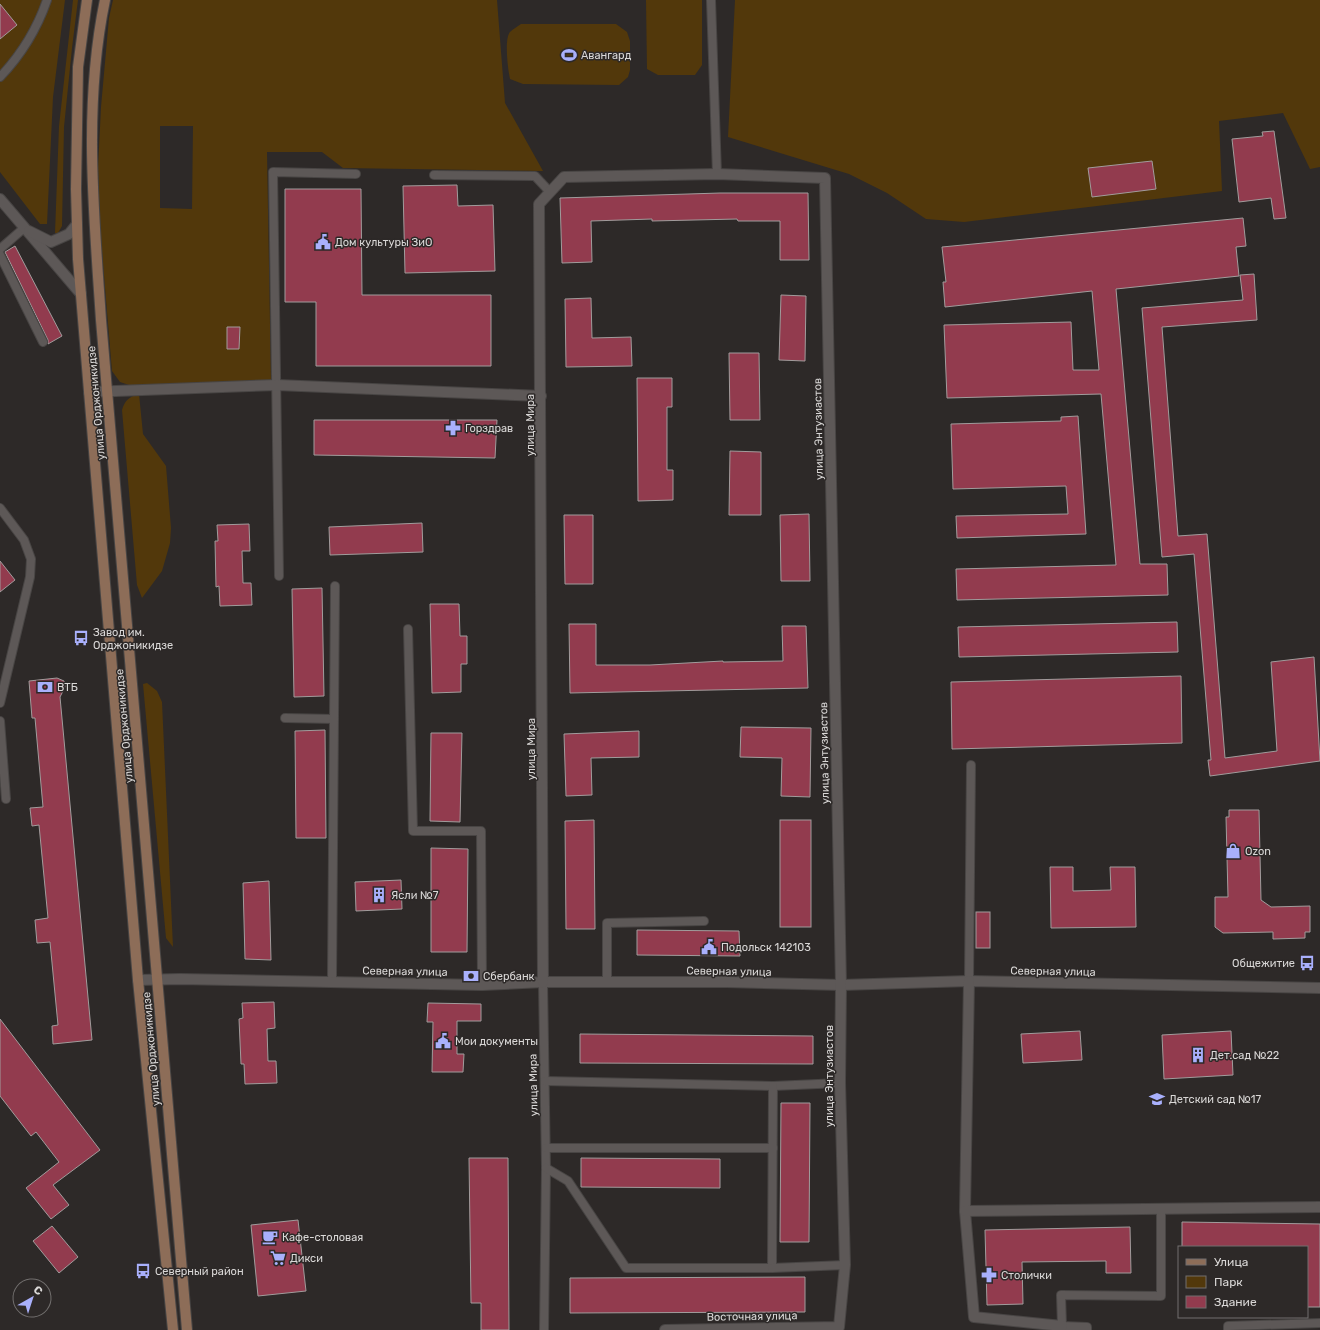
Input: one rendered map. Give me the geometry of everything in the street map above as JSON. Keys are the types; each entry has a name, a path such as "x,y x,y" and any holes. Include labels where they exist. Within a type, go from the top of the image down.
{"main road":[{"name":"улица Орджоникидзе","path":"87,0 78,67 77,224 81,294 138,980 173,1330"},
{"name":"улица Орджоникидзе","path":"105,0 94,70 92,191 107,391 187,1330"}],"street":[{"name":"улица Мира","path":"543,982 542,396 539,204 564,177 717,174"},
{"name":"улица Энтузиастов","path":"717,174 825,178 841,985 840,1083 845,1265 839,1327"},
{"path":"0,198 81,294"},
{"path":"24,228 51,242 69,234 77,224"},
{"path":"89,392 277,385 542,396"},
{"name":"Северная улица","path":"138,980 332,981 482,984 543,982 727,982 841,985 969,981 1320,988"},
{"path":"969,981 965,1211 974,1317 1062,1326"},
{"path":"965,1211 1161,1210 1320,1207"},
{"name":"Восточная улица","path":"665,1330 839,1327"}],"lane":[{"path":"0,77 24,48 39,20 47,0"},
{"path":"710,0 717,174"},
{"path":"279,576 273,172 356,174"},
{"path":"434,175 535,176 550,192"},
{"path":"0,249 24,228"},
{"path":"0,255 43,342"},
{"path":"0,508 24,540 31,559 30,577 0,703"},
{"path":"332,981 335,586"},
{"path":"408,629 413,831 481,831 482,984"},
{"path":"285,718 334,719"},
{"path":"0,721 6,799"},
{"path":"969,981 971,765"},
{"path":"607,982 607,924 704,922"},
{"name":"улица Мира","path":"543,982 546,1148 544,1330"},
{"path":"545,1081 773,1086 840,1083"},
{"path":"772,1268 773,1086"},
{"path":"546,1148 773,1148"},
{"path":"546,1168 568,1181 626,1268 772,1268 845,1265"},
{"path":"1087,1330 1087,1327 1062,1326 1062,1295 1161,1296 1161,1210"},
{"path":"1228,1330 1228,1326 1320,1323"}],"green space":[{"path":"0,0 65,0 53,97 47,224 40,224 0,172"},
{"path":"73,0 78,0 64,127 62,226 58,233 55,233 59,126"},
{"path":"113,0 497,0 505,103 543,171 343,168 322,152 267,152 271,382 132,386 120,382 112,371 100,227 98,168 101,107 109,18","holes":["160,126 193,126 192,209 160,208"]},
{"path":"646,0 702,0 702,65 695,75 658,75 647,69"},
{"path":"735,0 1320,0 1320,167 1310,169 1283,113 1219,121 1222,191 964,222 926,219 887,193 849,174 728,137"},
{"name":"Авангард","path":"521,24 616,24 627,32 630,41 630,70 628,77 619,85 523,84 510,79 507,55 508,36 511,31"},
{"path":"139,394 143,434 166,466 171,528 170,543 162,571 142,598 137,585 122,410 128,399"},
{"path":"147,683 157,691 162,702 173,947 166,938 143,684"}],"building":[{"path":"0,4 17,25 0,39"},
{"path":"1274,131 1286,218 1274,219 1271,198 1239,202 1232,139 1263,136 1262,132"},
{"path":"1152,161 1156,189 1092,197 1088,168"},
{"path":"457,185 458,206 493,205 495,271 405,273 403,186"},
{"name":"Дом культуры ЗиО","path":"285,189 361,189 362,295 491,295 491,366 316,366 316,302 285,302"},
{"path":"720,193 808,193 809,260 780,260 780,221 738,221 737,219 652,221 652,219 591,221 592,262 562,263 560,198"},
{"path":"1243,218 1246,246 1236,247 1239,276 1116,289 1140,564 1167,564 1168,595 957,600 956,569 1116,565 1101,394 947,398 944,325 1071,322 1073,370 1099,370 1092,291 945,307 943,282 946,282 942,247"},
{"path":"15,246 62,336 48,344 48,340 5,252"},
{"path":"1254,274 1257,320 1162,327 1178,536 1207,534 1225,758 1277,751 1271,662 1314,657 1320,761 1210,776 1208,760 1211,760 1194,554 1162,557 1142,308 1243,300 1240,275"},
{"path":"781,295 806,296 805,361 779,360"},
{"path":"591,298 592,338 631,337 632,366 566,367 565,299"},
{"path":"227,327 240,327 239,349 227,349"},
{"path":"729,353 759,353 760,420 730,420"},
{"path":"637,378 672,378 672,407 667,407 667,470 673,470 673,500 638,501"},
{"path":"1078,416 1086,534 957,538 956,516 1068,514 1066,486 953,489 951,424 1061,421 1061,417"},
{"path":"314,420 497,420 495,458 314,455"},
{"path":"730,451 761,452 761,515 729,515"},
{"path":"809,514 810,581 781,581 780,515"},
{"path":"564,515 593,515 593,584 565,584"},
{"path":"422,523 423,552 330,555 329,527"},
{"path":"249,524 250,551 242,551 243,583 251,583 252,605 220,606 219,586 216,587 215,541 218,541 217,525"},
{"path":"0,561 15,580 0,592"},
{"path":"322,588 324,696 294,697 292,589"},
{"path":"430,604 459,604 460,636 467,636 467,664 461,664 461,692 432,693"},
{"path":"1177,622 1178,652 959,657 958,627"},
{"path":"569,624 596,624 596,665 650,665 723,661 783,661 782,626 806,626 808,688 570,693"},
{"path":"1181,676 1182,743 952,749 951,682"},
{"path":"57,678 64,681 66,685 60,697 92,1040 53,1044 52,1026 58,1025 50,942 37,943 35,920 48,918 39,825 32,826 30,808 43,807 35,718 32,718 29,681"},
{"path":"741,727 811,728 810,797 781,796 782,758 740,757"},
{"path":"325,730 326,838 296,838 295,731"},
{"path":"639,731 639,757 591,758 592,795 566,796 564,734"},
{"path":"431,733 462,733 460,822 430,821"},
{"path":"1229,810 1259,810 1261,900 1271,907 1310,906 1310,932 1305,932 1305,938 1273,939 1273,932 1223,933 1215,927 1215,897 1228,897 1226,817 1229,817"},
{"path":"594,820 595,929 566,929 565,821"},
{"path":"780,820 811,820 811,927 780,927"},
{"path":"431,848 468,849 467,952 431,952"},
{"path":"1050,867 1073,867 1073,891 1111,890 1110,867 1135,867 1136,927 1051,928"},
{"name":"Ясли №7","path":"401,880 402,909 356,911 355,882"},
{"path":"269,881 271,960 245,959 243,883"},
{"path":"976,912 990,912 990,948 976,948"},
{"path":"637,930 739,931 740,956 637,955"},
{"path":"274,1002 275,1028 267,1029 268,1061 276,1061 277,1083 245,1084 244,1064 241,1064 239,1019 243,1018 242,1003"},
{"path":"428,1003 481,1004 481,1021 457,1021 457,1054 464,1054 463,1072 432,1072 433,1022 427,1022"},
{"path":"0,1019 100,1150 53,1185 69,1205 51,1219 26,1188 59,1162 36,1132 31,1136 0,1096"},
{"path":"1080,1031 1082,1060 1023,1063 1021,1034"},
{"name":"Дет.сад №22","path":"1231,1031 1233,1075 1164,1079 1162,1035"},
{"path":"580,1034 813,1036 813,1064 580,1063"},
{"path":"781,1103 810,1103 809,1242 780,1242"},
{"path":"469,1158 508,1158 509,1330 481,1330 481,1303 471,1303"},
{"path":"581,1158 720,1159 720,1188 581,1187"},
{"path":"298,1220 306,1291 258,1296 251,1225"},
{"path":"1182,1222 1320,1224 1320,1307 1308,1307 1308,1246 1182,1246"},
{"path":"52,1226 78,1257 59,1273 33,1241"},
{"path":"1130,1227 1131,1273 1106,1273 1106,1261 1022,1262 1023,1304 987,1305 985,1230"},
{"path":"805,1277 805,1312 570,1313 570,1278"}],"place":[{"name":"Авангард","path":"569,55"},
{"name":"Дом культуры ЗиО","path":"323,242"},
{"name":"Горздрав","path":"453,428"},
{"name":"Завод им. Орджоникидзе","path":"81,638"},
{"name":"ВТБ","path":"45,687"},
{"name":"Ozon","path":"1233,851"},
{"name":"Ясли №7","path":"379,895"},
{"name":"Подольск 142103","path":"709,947"},
{"name":"Общежитие","path":"1307,963"},
{"name":"Сбербанк","path":"471,976"},
{"name":"Мои документы","path":"443,1041"},
{"name":"Дет.сад №22","path":"1198,1055"},
{"name":"Детский сад №17","path":"1157,1099"},
{"name":"Кафе-столовая","path":"270,1237"},
{"name":"Дикси","path":"278,1258"},
{"name":"Северный район","path":"143,1271"},
{"name":"Столички","path":"989,1275"}]}
